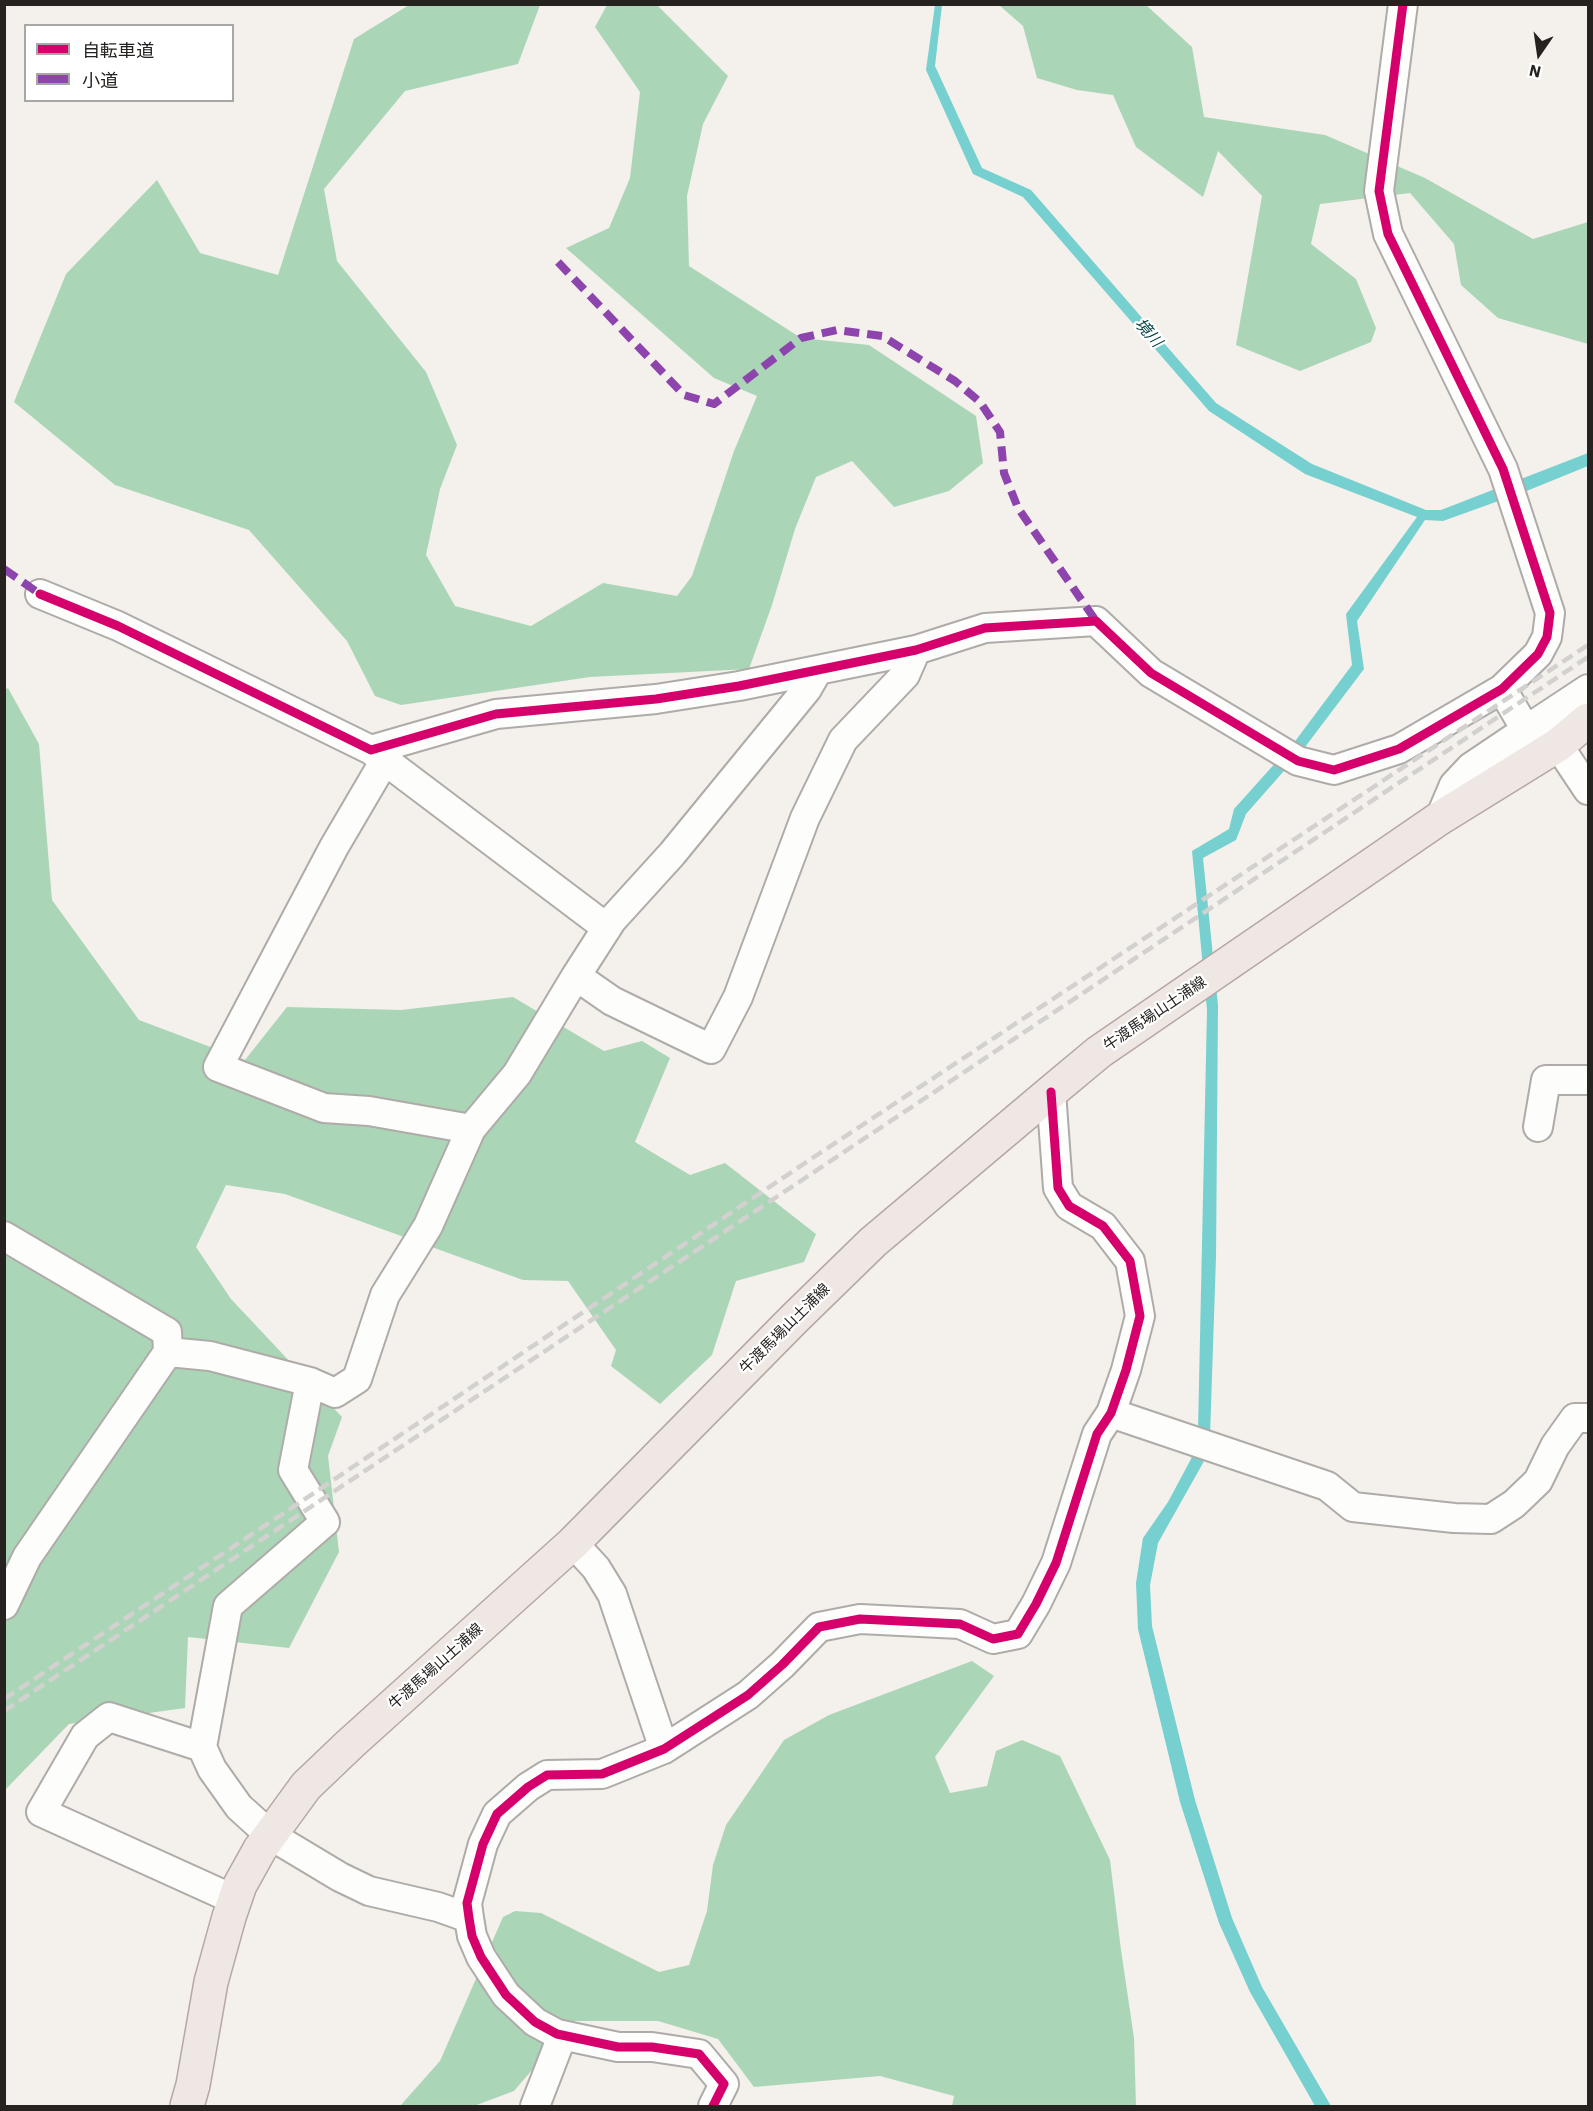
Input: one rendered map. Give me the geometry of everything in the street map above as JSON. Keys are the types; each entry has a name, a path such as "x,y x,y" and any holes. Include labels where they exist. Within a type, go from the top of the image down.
{"main road":[{"name":"牛渡馬場山土浦線","path":"187,2106 193,2085 211,1982 240,1886 270,1835 306,1786 573,1543 873,1242 1050,1092 1099,1052 1440,818 1558,745 1588,720"}],"street":[{"path":"471,1129 369,1111 324,1108 218,1067 334,847 378,755 496,714 656,699 916,650 985,628 1096,621 1151,673 1298,761 1334,770 1399,749 1502,689 1538,654 1547,637 1550,613 1503,469 1388,234 1379,191 1403,4"},
{"path":"40,594 118,626 378,755 607,928"},
{"path":"576,976 612,1001 711,1049 738,997 805,818 843,740 905,675 916,650"},
{"path":"168,1352 210,1356 310,1382 335,1393 357,1379 385,1295 428,1227 471,1129 517,1074 612,920 687,836 807,689 818,670"},
{"path":"1502,689 1526,730"},
{"path":"1440,818 1454,785 1471,767 1588,689"},
{"path":"1558,745 1588,790"},
{"path":"1538,1127 1546,1080 1588,1080"},
{"path":"713,2106 724,2084 699,2054 652,2047 618,2047 562,2036 535,2022 506,1995 481,1957 472,1936 469,1918 467,1903 483,1844 497,1814 528,1787 547,1775 602,1774 664,1749 748,1695 783,1665 819,1627 860,1619 960,1624 993,1639 1018,1634 1056,1563 1096,1434 1111,1413 1126,1370 1140,1316 1130,1262 1103,1226 1069,1206 1058,1188 1050,1092"},
{"path":"4,1236 167,1332 168,1352 27,1557 4,1605"},
{"path":"310,1382 293,1470 325,1522 228,1606 202,1747 212,1769 239,1807 270,1835 340,1877 369,1891 438,1907 469,1918"},
{"path":"1111,1413 1327,1486 1353,1507 1454,1518 1491,1519 1514,1504 1538,1481 1555,1446 1575,1418 1588,1418"},
{"path":"573,1543 596,1568 612,1594 664,1749"},
{"path":"202,1747 109,1717 85,1736 41,1812 235,1900"},
{"path":"535,2106 562,2036"}],"green space":[{"path":"409,5 540,5 518,64 405,91 324,189 337,261 426,372 457,445 440,489 426,555 455,606 531,626 603,583 677,596 692,576 734,451 757,396 714,378 566,248 609,228 630,178 640,92 595,27 607,5 657,5 728,76 703,124 687,196 689,266 801,338 869,345 976,416 983,463 949,491 894,507 852,461 816,477 795,529 772,605 749,669 590,677 401,705 375,696 347,641 249,530 115,485 14,402 66,274 157,180 200,253 278,275 354,39"},
{"path":"999,5 1146,5 1192,47 1204,117 1325,135 1425,178 1533,239 1588,222 1588,344 1498,318 1461,285 1454,244 1410,193 1320,204 1311,244 1356,279 1376,328 1371,342 1300,371 1236,345 1262,196 1218,151 1203,197 1136,147 1113,95 1077,90 1037,78 1023,26"},
{"path":"8,688 39,744 52,900 139,1020 245,1060 287,1007 401,1010 513,997 604,1051 642,1041 670,1058 635,1142 690,1175 725,1163 816,1234 804,1262 736,1281 712,1355 660,1404 611,1366 616,1350 568,1281 523,1280 285,1194 226,1185 196,1247 231,1299 342,1417 328,1456 339,1552 289,1648 188,1637 185,1708 69,1724 5,1790 4,690"},
{"path":"972,1661 994,1676 935,1757 950,1793 987,1786 996,1751 1022,1740 1060,1756 1110,1860 1134,2038 1136,2106 952,2106 954,2096 880,2076 754,2087 718,2039 658,2021 574,2021 514,2091 474,2106 400,2106 440,2061 503,1917 515,1911 541,1913 659,1972 689,1965 707,1911 713,1865 726,1825 784,1740 829,1715"}],"water":[{"name":"境川","path":"935,5 942,5 935,66 982,168 1031,190 1216,403 1312,464 1426,510 1441,510 1588,453 1588,466 1443,521 1425,520 1357,621 1364,669 1305,747 1246,814 1236,840 1203,858 1218,1005 1216,1257 1210,1436 1203,1463 1158,1543 1150,1585 1152,1626 1195,1800 1232,1918 1262,1987 1331,2106 1315,2106 1250,1992 1219,1923 1180,1802 1138,1629 1136,1583 1143,1538 1168,1502 1191,1459 1198,1431 1207,1010 1192,851 1229,829 1234,809 1296,740 1352,665 1346,614 1417,517 1305,474 1209,411 1023,197 973,174 926,70"}],"railway":[{"path":"4,1699 811,1159 1588,645"},
{"path":"4,1711 1588,657"}],"marked path":[{"path":"558,262 684,395 714,404 801,338 837,330 882,336 955,381 980,402 1000,432 1004,473 1018,508 1096,621"},
{"path":"4,569 40,594"}],"cycle path":[{"path":"40,594 118,626 371,750 496,714 656,699 739,686 916,650 985,628 1096,621 1151,673 1298,761 1334,770 1399,749 1502,689 1538,654 1547,637 1550,613 1503,469 1388,234 1379,191 1403,4"},
{"path":"713,2106 724,2084 699,2054 652,2047 618,2047 557,2034 535,2022 506,1995 481,1957 472,1936 469,1918 467,1903 483,1844 497,1814 528,1787 547,1775 602,1774 664,1749 748,1695 782,1665 819,1627 860,1619 960,1624 993,1639 1018,1634 1056,1563 1097,1434 1111,1413 1126,1370 1140,1316 1130,1261 1103,1226 1069,1206 1058,1188 1051,1092"}]}
